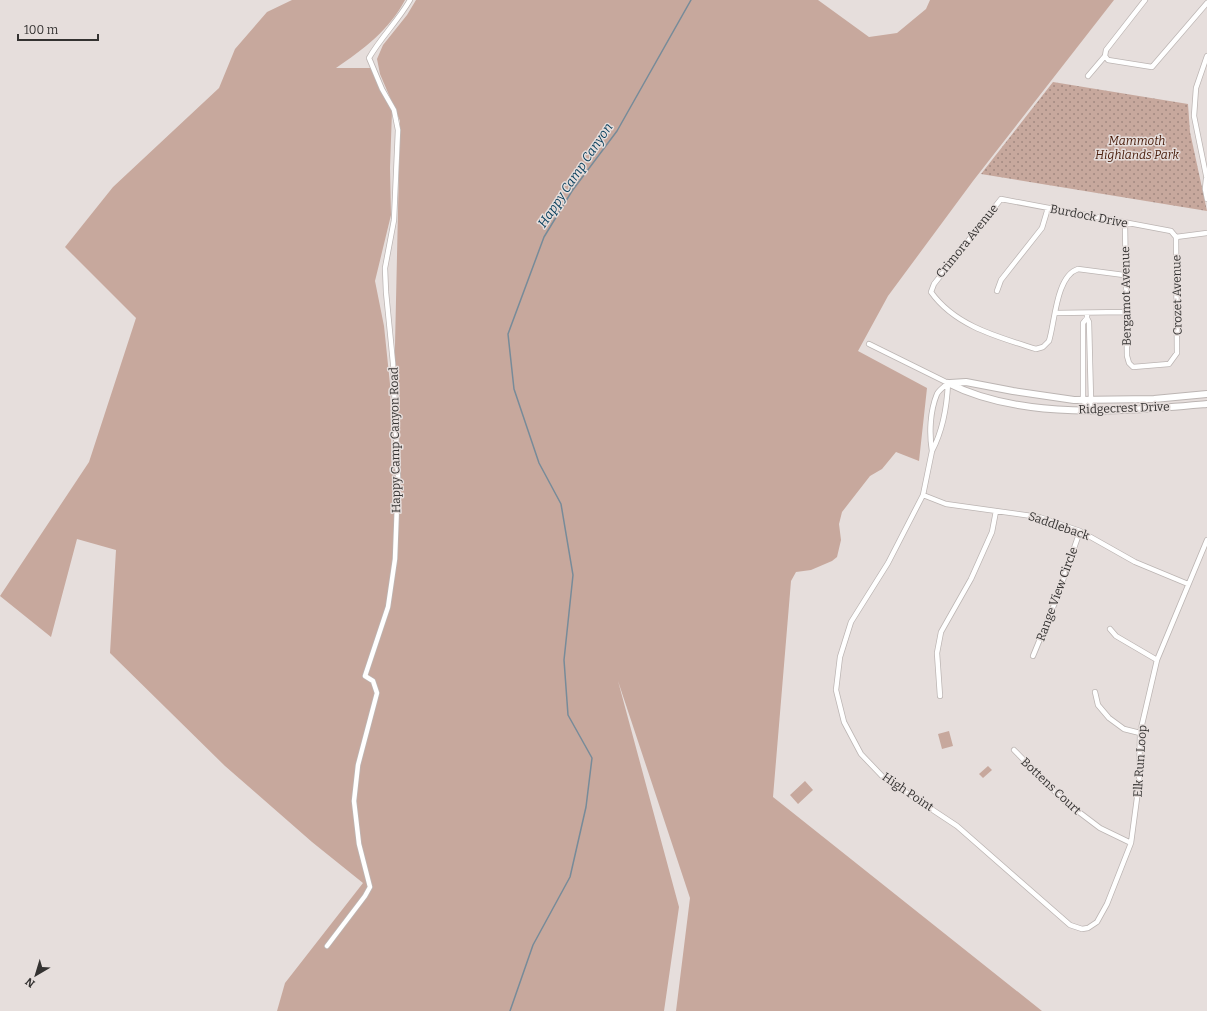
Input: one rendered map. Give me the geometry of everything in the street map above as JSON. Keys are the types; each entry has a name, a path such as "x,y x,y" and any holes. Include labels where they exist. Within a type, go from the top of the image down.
{"street":[{"name":"Happy Camp Canyon Road","path":"327,946 370,888 360,851 354,801 358,765 377,692 373,682 365,676 385,620 395,559 398,478 393,363 385,268 394,220 398,130 394,110 382,90 370,58 380,40 400,16 410,0"},
{"path":"1088,76 1105,56 1106,50 1145,0"},
{"path":"1105,56 1108,60 1114,62 1152,67 1207,3"},
{"path":"1207,56 1196,88 1194,116 1207,179 1205,189 1207,199"},
{"name":"Burdock Drive","path":"1001,199 1171,231 1176,237"},
{"name":"Crimora Avenue","path":"1001,199 934,284 931,292 935,298 955,315 987,333 1036,349 1046,345 1050,338 1055,313"},
{"path":"997,291 1000,280 1042,228 1048,208"},
{"name":"Bergamot Avenue","path":"1125,223 1124,276 1126,356 1129,363 1133,367"},
{"path":"1176,237 1207,233"},
{"name":"Crozet Avenue","path":"1133,367 1169,364 1177,353 1176,237"},
{"path":"1124,276 1078,269 1072,271 1062,285 1055,313 1126,312"},
{"path":"1087,313 1087,318 1090,322 1091,400 1089,411"},
{"path":"1087,318 1083,323 1083,400 1089,411"},
{"name":"Ridgecrest Drive","path":"869,344 964,391 1024,406 1089,411 1207,404"},
{"name":"Ridgecrest Drive","path":"948,383 966,382 1013,391 1083,400 1154,399 1207,394"},
{"name":"High Point","path":"932,451 931,424 938,393 948,383"},
{"name":"High Point","path":"948,383 948,400 940,431 932,451 922,495 888,563 851,622 840,657 836,690 844,722 861,754 883,777 927,804 957,826 1070,925 1082,929"},
{"path":"932,430 938,433 940,431"},
{"name":"Saddleback","path":"922,495 946,504 1038,517 1080,531 1135,562 1188,584"},
{"path":"940,696 936,653 941,632 971,579 992,532 996,511"},
{"name":"Range View Circle","path":"1034,656 1056,600 1080,531"},
{"name":"Elk Run Loop","path":"1082,929 1088,928 1097,922 1107,904 1131,843 1139,782 1140,733 1157,660 1207,540"},
{"path":"1110,629 1116,636 1157,660"},
{"path":"1096,692 1098,705 1109,718 1124,729 1140,733"},
{"name":"Bottens Court","path":"1014,750 1063,800 1100,828 1131,843"}],"green space":[{"path":"292,0 405,0 399,11 384,30 356,54 336,68 371,68 392,111 390,168 391,215 375,281 384,326 390,384 392,480 400,121 380,74 377,59 383,45 407,15 416,0 818,0 869,37 897,33 926,9 930,0 1114,0 973,181 888,296 858,351 927,388 919,461 896,452 882,469 870,476 842,512 839,524 841,540 837,557 832,561 811,570 796,572 791,581 773,797 1042,1011 676,1011 690,898 618,681 679,907 664,1011 277,1011 285,983 363,883 312,842 225,766 110,653 116,550 77,539 51,637 0,596 89,462 136,318 65,247 113,187 219,88 235,49 267,12"},
{"name":"Mammoth Highlands Park","path":"1053,82 1188,104 1190,132 1207,211 981,174"},
{"path":"949,731 953,746 942,749 938,734"},
{"path":"988,766 992,770 983,778 979,774"},
{"path":"805,781 813,790 798,804 790,795"}],"waterway":[{"name":"Happy Camp Canyon","path":"510,1011 533,945 570,877 586,807 592,758 568,715 564,660 573,575 561,504 539,463 514,389 508,334 544,237 572,191 617,131 691,0"}]}
